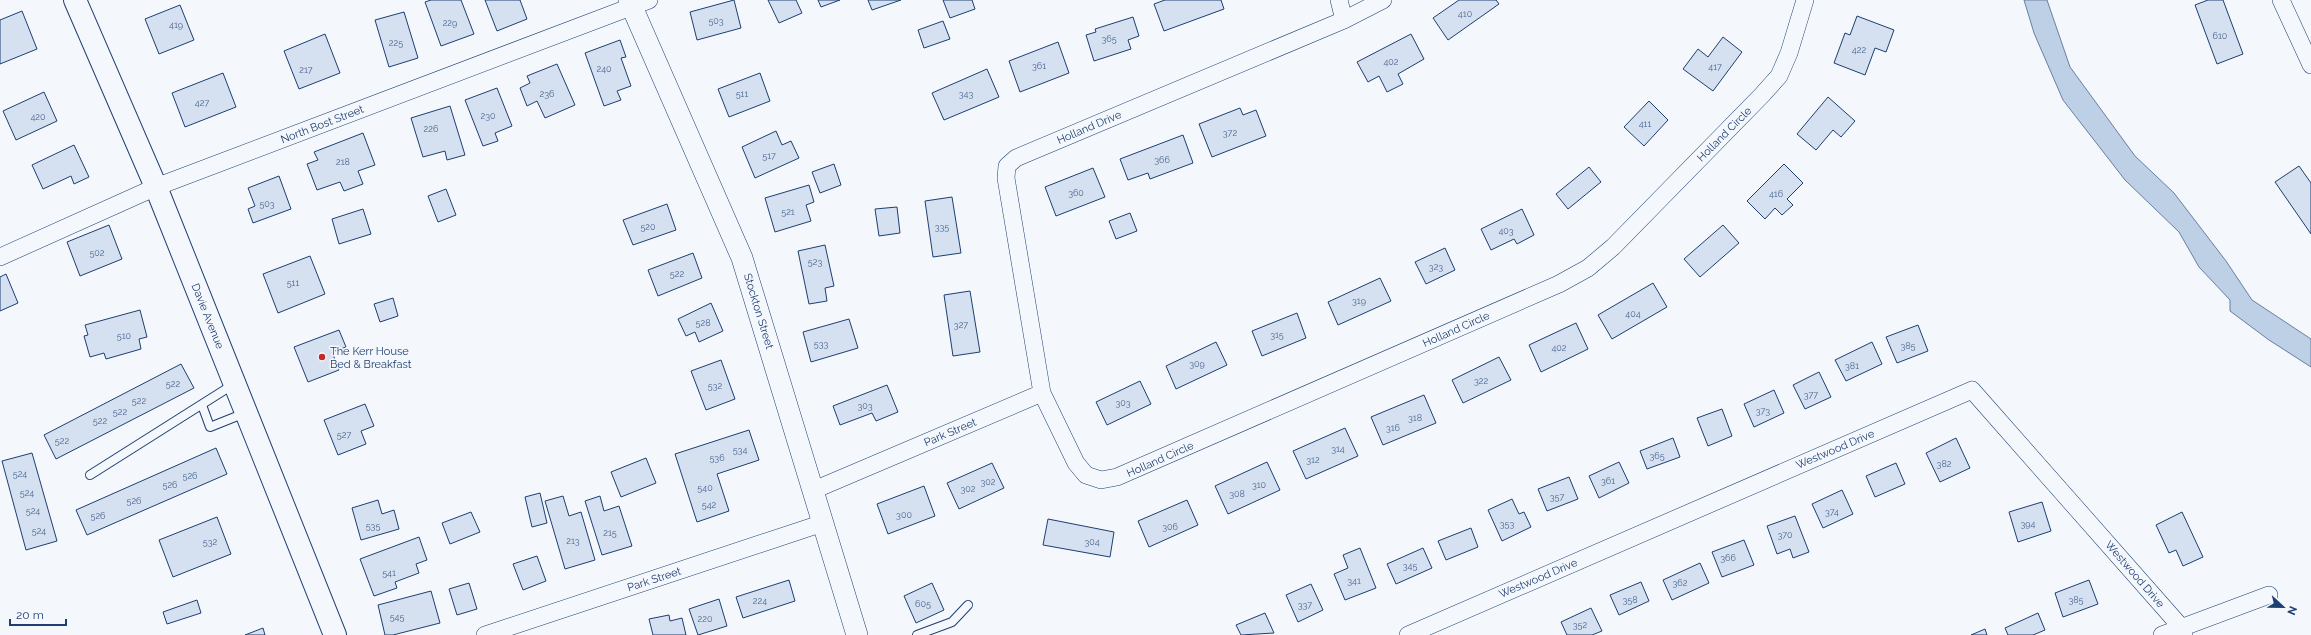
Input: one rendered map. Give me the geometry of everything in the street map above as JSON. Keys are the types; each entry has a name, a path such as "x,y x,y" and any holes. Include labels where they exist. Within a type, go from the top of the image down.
{"main road":[{"name":"Davie Avenue","path":"75,0 156,187 335,635"}],"street":[{"path":"1339,0 1344,20"},
{"name":"Holland Drive","path":"1042,393 1006,178 1007,166 1016,158 1344,20 1383,0"},
{"name":"Holland Circle","path":"1042,393 1076,463 1086,475 1101,480 1117,477 1559,284 1588,268 1613,247 1779,76 1789,53 1805,0"},
{"path":"2282,0 2311,65"},
{"name":"North Bost Street","path":"0,257 156,187 636,2"},
{"name":"Stockton Street","path":"636,2 742,258 857,635"},
{"name":"Westwood Drive","path":"1408,635 1972,390 2183,631"},
{"name":"Park Street","path":"814,490 1042,393"},
{"name":"Park Street","path":"485,635 823,523"},
{"path":"2162,635 2183,631 2269,595"}],"lane":[{"path":"90,475 235,384"},
{"path":"202,405 210,427 246,413"},
{"path":"917,635 952,622 968,605"}],"water":[{"path":"2024,0 2047,0 2070,67 2135,156 2174,193 2226,261 2252,300 2311,339 2311,367 2269,340 2230,311 2230,300 2199,267 2179,232 2125,180 2063,100 2034,33"}],"building":[{"path":"431,0 461,0 474,34 441,46 425,2"},
{"path":"485,0 520,0 527,19 497,31"},
{"path":"734,0 741,28 697,40 690,12"},
{"path":"768,0 796,0 802,13 779,23"},
{"path":"818,0 840,0 821,7"},
{"path":"868,0 901,0 872,10"},
{"path":"943,0 972,0 975,9 950,18"},
{"path":"1165,0 1221,0 1224,9 1164,31 1154,4"},
{"path":"1459,0 1496,0 1499,4 1448,40 1433,18"},
{"path":"2208,0 2223,0 2243,54 2217,64 2195,5"},
{"path":"180,5 194,40 159,54 145,19"},
{"path":"22,11 37,49 0,64 0,20"},
{"path":"404,12 418,58 389,67 375,20"},
{"path":"1857,16 1894,30 1886,52 1875,48 1865,75 1834,63 1845,33 1850,35"},
{"path":"1133,17 1139,36 1128,40 1131,49 1094,61 1086,35 1096,32 1095,29"},
{"path":"943,21 950,39 924,48 918,30"},
{"path":"325,34 340,73 299,89 284,51"},
{"path":"1411,34 1424,59 1398,74 1403,84 1387,92 1379,76 1368,82 1357,62"},
{"path":"1723,37 1742,52 1713,91 1683,69 1698,49 1708,57"},
{"path":"620,40 626,57 621,58 631,86 617,91 621,100 604,106 585,53"},
{"path":"1058,42 1069,73 1020,92 1009,61"},
{"path":"557,64 575,105 545,118 537,101 527,106 520,88 530,83 527,76"},
{"path":"987,69 999,97 944,120 932,93"},
{"path":"223,73 236,107 185,127 172,93"},
{"path":"760,73 770,101 729,117 718,89"},
{"path":"497,88 512,126 495,133 498,141 483,146 465,100"},
{"path":"44,92 57,121 16,140 3,111"},
{"path":"1828,97 1855,121 1841,137 1833,130 1816,150 1797,134"},
{"path":"1649,101 1668,120 1644,146 1624,127"},
{"path":"450,106 465,155 447,160 445,151 423,157 411,118"},
{"path":"1240,108 1243,115 1256,110 1266,136 1212,157 1199,124"},
{"path":"776,131 782,145 791,141 799,158 755,178 742,147"},
{"path":"363,133 375,165 358,171 363,184 344,191 340,182 317,190 307,164 318,160 314,152"},
{"path":"1183,135 1193,163 1150,179 1148,173 1128,180 1120,159"},
{"path":"74,145 89,177 74,184 71,176 43,189 32,165"},
{"path":"834,164 841,185 820,193 812,172"},
{"path":"1784,164 1803,183 1787,199 1793,205 1782,215 1775,208 1765,219 1747,201"},
{"path":"2299,166 2311,183 2311,234 2275,182"},
{"path":"1589,167 1601,182 1568,209 1556,194"},
{"path":"1093,168 1105,197 1056,216 1045,187"},
{"path":"279,176 291,209 253,223 248,209 255,206 248,188"},
{"path":"809,185 814,202 806,205 811,221 775,232 765,198"},
{"path":"446,189 456,215 438,222 428,196"},
{"path":"952,197 961,253 933,257 925,201"},
{"path":"667,204 676,230 633,245 623,220"},
{"path":"897,207 900,233 879,236 875,209"},
{"path":"363,209 371,234 339,244 332,219"},
{"path":"1522,209 1534,235 1517,244 1514,239 1491,250 1481,229"},
{"path":"1130,213 1137,231 1116,239 1109,221"},
{"path":"109,225 122,259 80,276 67,242"},
{"path":"1723,225 1739,243 1700,277 1684,259"},
{"path":"825,245 834,286 825,288 827,301 809,304 798,251"},
{"path":"1445,248 1455,270 1426,284 1415,262"},
{"path":"693,253 702,278 658,296 648,270"},
{"path":"310,256 325,294 278,313 263,274"},
{"path":"6,274 18,303 0,311 0,277"},
{"path":"1380,278 1391,301 1338,325 1328,302"},
{"path":"1653,283 1667,307 1612,339 1598,315"},
{"path":"970,291 980,352 953,356 944,295"},
{"path":"393,298 398,316 380,322 374,304"},
{"path":"711,303 723,331 699,342 695,332 686,336 678,319"},
{"path":"140,310 147,337 139,339 141,349 106,359 104,353 90,357 84,336 88,335 85,325"},
{"path":"1297,313 1306,338 1262,356 1252,331"},
{"path":"849,319 858,348 811,362 803,332"},
{"path":"1576,323 1588,349 1541,372 1529,345"},
{"path":"1918,325 1928,351 1897,363 1886,337"},
{"path":"339,330 346,347 332,352 339,370 308,382 294,347"},
{"path":"1216,342 1227,365 1176,389 1166,366"},
{"path":"1872,342 1882,364 1846,381 1835,360"},
{"path":"1499,357 1511,380 1463,403 1452,380"},
{"path":"721,360 735,399 706,410 691,371"},
{"path":"181,364 194,388 56,459 44,435"},
{"path":"1819,372 1831,397 1805,409 1793,385"},
{"path":"1140,381 1151,404 1107,425 1096,402"},
{"path":"887,385 898,412 876,421 872,413 840,425 833,406"},
{"path":"1774,390 1784,413 1754,427 1744,404"},
{"path":"1424,395 1436,423 1383,445 1371,417"},
{"path":"365,404 374,426 361,431 366,444 338,455 324,420"},
{"path":"1722,409 1732,436 1708,446 1697,418"},
{"path":"1345,428 1358,456 1306,479 1293,451"},
{"path":"749,430 759,460 717,474 729,511 697,522 675,454"},
{"path":"1673,438 1680,457 1647,469 1640,451"},
{"path":"1956,438 1970,468 1940,482 1926,453"},
{"path":"216,448 227,474 87,535 76,510"},
{"path":"32,453 57,541 26,550 2,461"},
{"path":"646,458 656,483 621,497 611,472"},
{"path":"1267,462 1280,490 1228,514 1215,486"},
{"path":"1619,462 1629,483 1599,498 1589,476"},
{"path":"992,463 1004,488 959,509 947,483"},
{"path":"1896,463 1905,484 1875,497 1866,476"},
{"path":"1569,477 1578,499 1547,511 1538,489"},
{"path":"924,486 935,516 888,534 877,504"},
{"path":"1842,490 1853,514 1823,528 1812,504"},
{"path":"540,493 547,523 532,527 525,497"},
{"path":"563,496 569,516 581,512 595,560 565,569 545,501"},
{"path":"600,496 604,511 619,506 632,546 602,555 585,501"},
{"path":"1512,499 1519,514 1524,512 1531,527 1502,541 1488,510"},
{"path":"378,500 382,514 394,510 399,529 361,540 352,508"},
{"path":"1187,500 1198,525 1149,547 1138,521"},
{"path":"2042,502 2051,531 2018,542 2009,512"},
{"path":"471,512 480,532 450,544 442,523"},
{"path":"2182,512 2203,557 2183,566 2176,550 2169,553 2156,525"},
{"path":"1795,516 1809,552 1793,558 1790,549 1777,554 1767,526"},
{"path":"217,517 231,554 173,577 159,540"},
{"path":"1048,519 1114,532 1110,557 1043,545"},
{"path":"1471,528 1478,547 1446,560 1438,541"},
{"path":"419,537 427,560 416,564 419,573 395,582 397,588 374,596 360,559"},
{"path":"1744,540 1754,565 1722,577 1712,552"},
{"path":"1360,548 1376,588 1345,600 1334,574 1348,568 1343,555"},
{"path":"1423,548 1432,568 1396,584 1387,564"},
{"path":"537,556 546,581 523,590 513,564"},
{"path":"1700,563 1709,583 1672,600 1663,580"},
{"path":"789,580 795,601 743,618 736,597"},
{"path":"2089,580 2098,604 2063,617 2055,593"},
{"path":"1641,582 1649,601 1619,615 1610,595"},
{"path":"469,583 477,609 457,615 449,589"},
{"path":"932,583 944,610 916,623 904,596"},
{"path":"1311,584 1323,610 1298,622 1286,595"},
{"path":"431,591 440,623 393,635 385,635 378,605"},
{"path":"719,599 727,626 698,635 689,609"},
{"path":"197,600 201,613 167,624 163,612"},
{"path":"1591,608 1602,631 1592,635 1567,635 1561,622"},
{"path":"1265,613 1274,633 1241,635 1236,625"},
{"path":"2038,613 2045,630 2033,635 2008,635 2005,628"},
{"path":"669,615 670,621 682,618 686,635 653,635 649,619"},
{"path":"263,628 265,635 245,635"},
{"path":"1985,629 1987,635 1971,635"}],"place":[{"name":"The Kerr House Bed & Breakfast","path":"322,357"}]}
